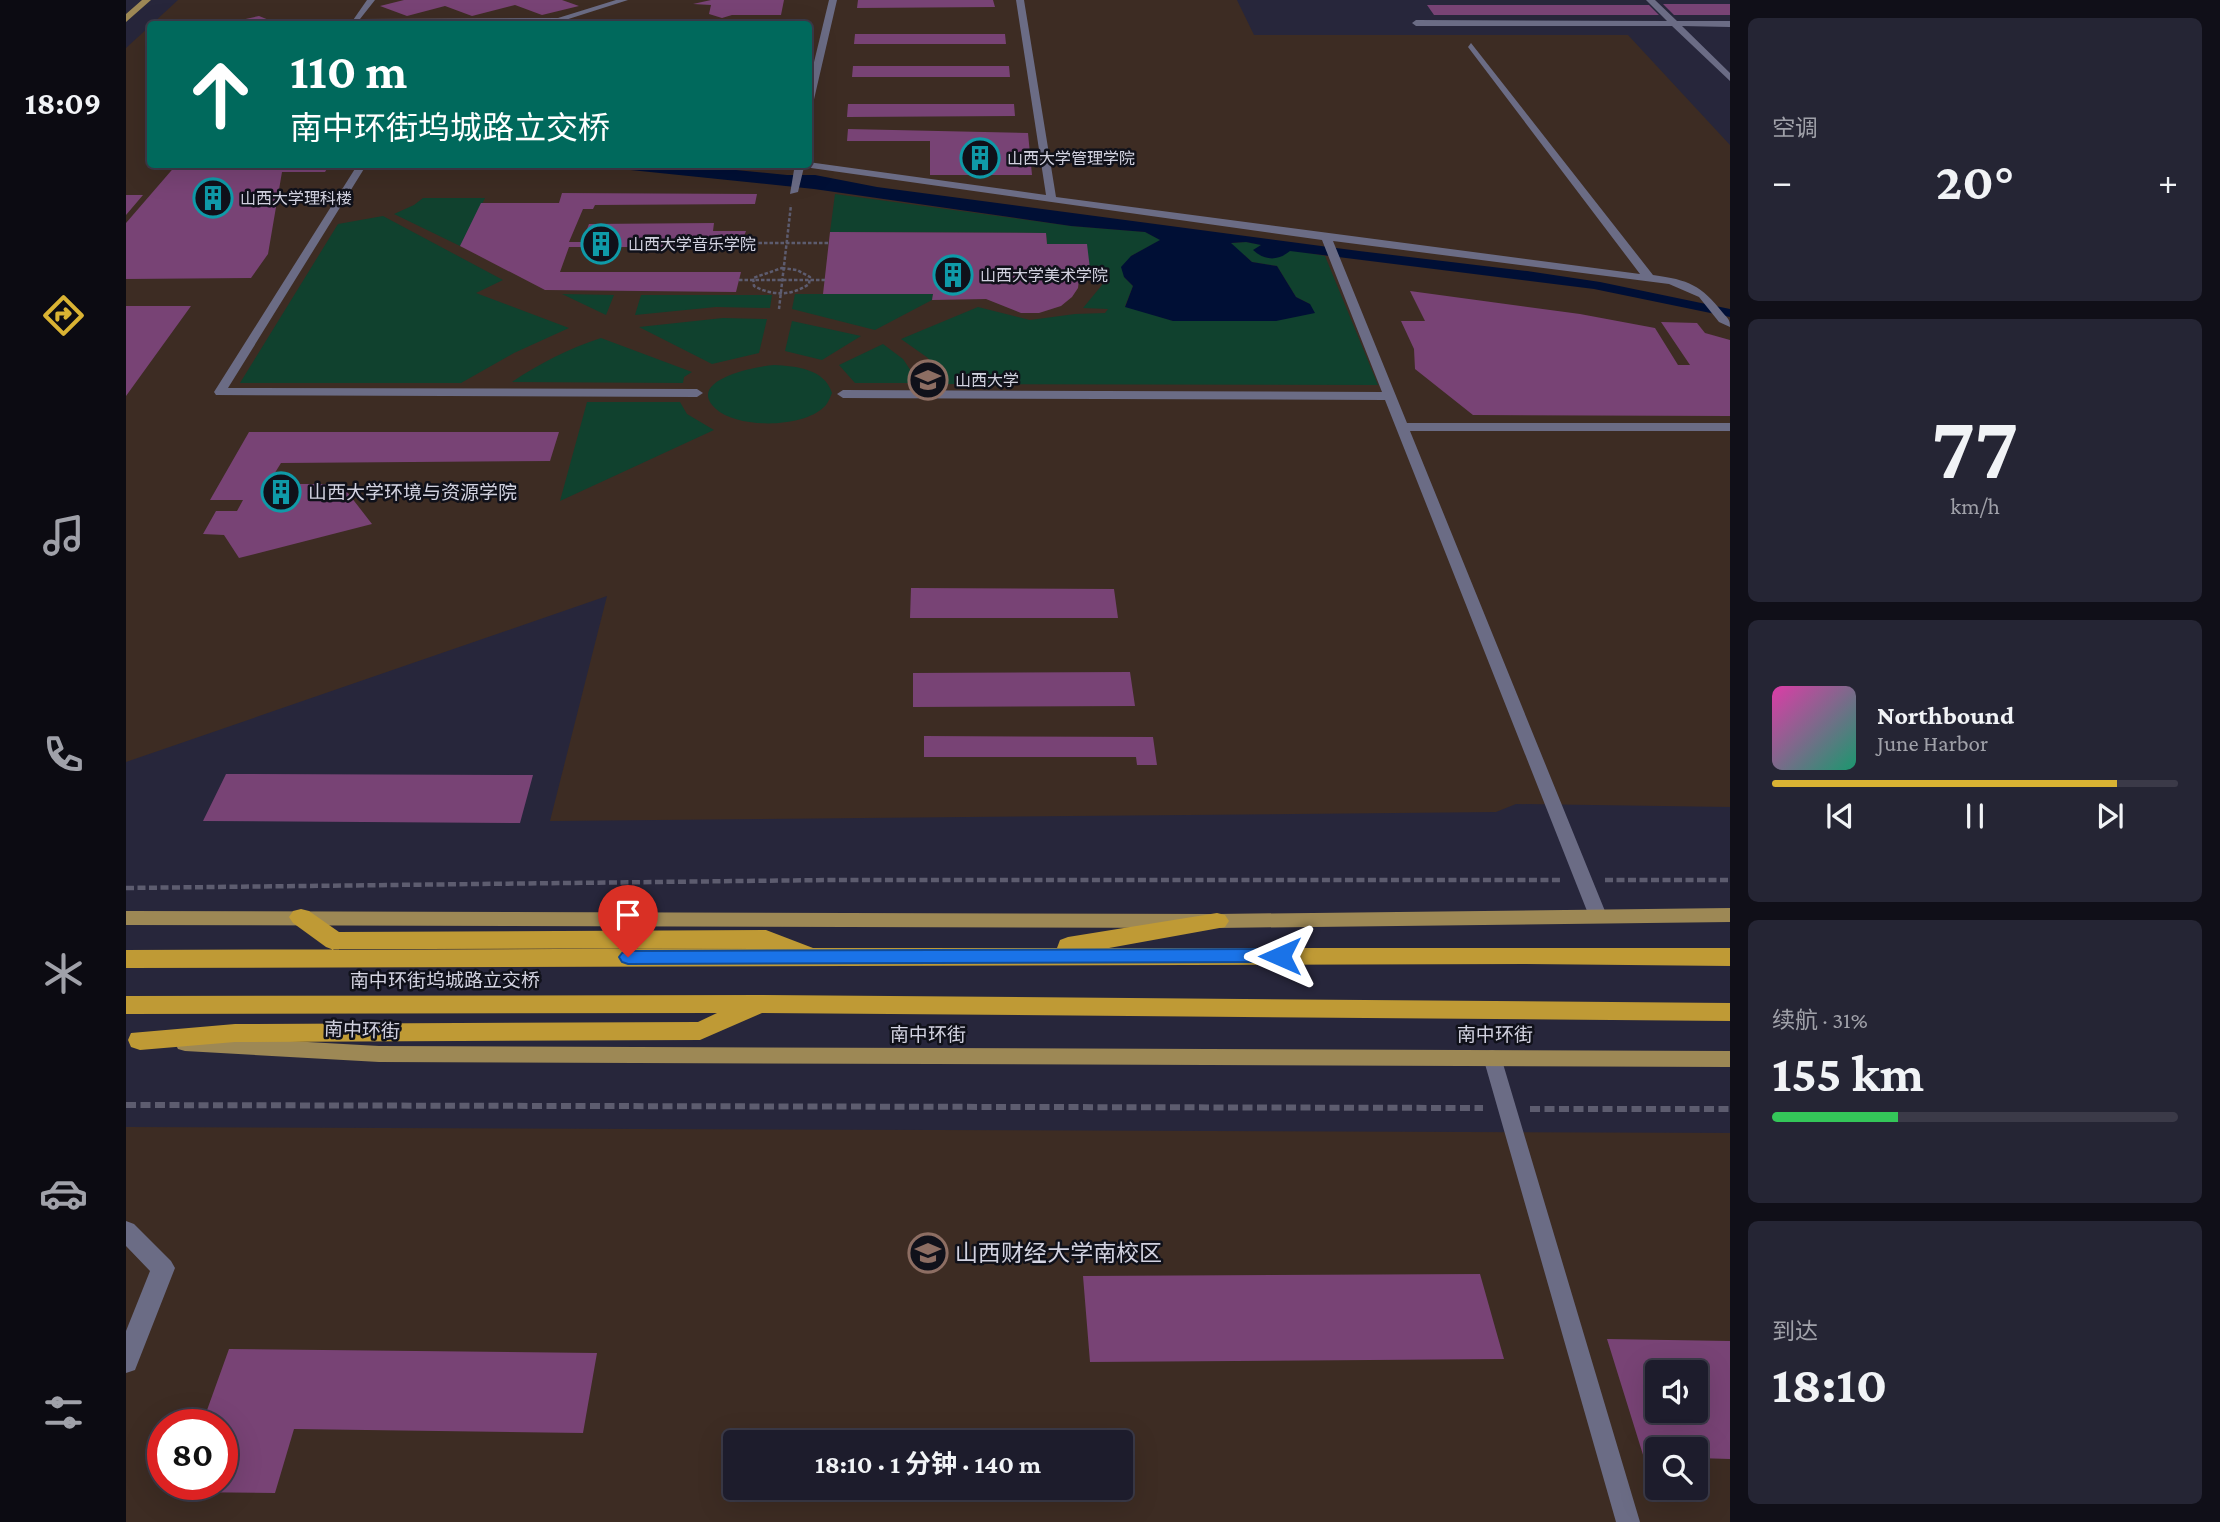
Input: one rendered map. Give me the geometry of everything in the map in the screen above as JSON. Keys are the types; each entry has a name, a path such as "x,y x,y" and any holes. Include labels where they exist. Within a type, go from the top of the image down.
{"highway":[{"path":"302,917 334,941 766,938 816,957"},
{"path":"1006,957 1217,922"},
{"path":"1006,957 1730,957"},
{"name":"南中环街坞城路立交桥","path":"126,959 1006,957"},
{"name":"南中环街坞城路立交桥","path":"126,1004 764,1004 1730,1012"},
{"path":"133,1040 235,1033 700,1031 764,1004"}],"main road":[{"path":"126,19 148,0"},
{"path":"126,918 1217,922 1730,915"},
{"name":"南中环街","path":"133,1040 393,1055 1730,1059"}],"street":[{"path":"1650,0 1730,78"},
{"path":"1416,23 1730,24"},
{"path":"126,1231 163,1268 126,1362"}],"lane":[{"path":"355,21 371,0"},
{"path":"456,21 559,20 624,0"},
{"path":"812,90 832,0"},
{"path":"1020,0 1051,198"},
{"path":"1471,45 1649,278"},
{"path":"360,168 220,392 697,393"},
{"path":"797,177 1051,198 1327,241 1649,278 1692,288 1710,300 1726,322"},
{"path":"1327,241 1598,916"},
{"path":"844,394 1390,396"},
{"path":"1403,427 1730,427"},
{"path":"1492,1057 1628,1522"}],"path":[{"path":"779,309 797,177"},
{"path":"742,243 828,243"},
{"path":"753,280 764,272 782,268 806,273 811,280"},
{"path":"739,280 825,281"},
{"path":"753,280 754,286 759,290 776,294 799,291 811,280"},
{"path":"126,888 831,880 1730,880"},
{"path":"126,1105 1730,1109"}],"shaded area":[{"name":"山西大学","path":"178,0 1237,0 1254,35 1628,35 1730,145 1730,807 1516,804 1496,812 550,821 607,596 126,762 126,48 147,29 147,168 812,168 812,21 155,21"},
{"name":"山西财经大学南校区","path":"126,1127 1730,1133 1730,1522 126,1522"}],"green space":[{"path":"835,194 1071,226 1145,232 1161,240 1131,256 1124,277 1133,286 1125,306 1174,321 1256,321 1310,304 1296,297 1277,266 1252,262 1231,243 1246,242 1325,256 1378,385 942,384 928,358 901,339 978,307 1030,320 1105,313 1108,309 1083,308 1102,285 1102,269 1090,269 1047,244 1046,233 830,232"},
{"path":"423,198 485,198 460,246 394,214"},
{"path":"383,216 503,280 476,293 569,328 514,353 461,383 240,383 338,224"},
{"path":"562,294 614,295 606,315"},
{"path":"795,294 933,294 932,300 875,330 792,309"},
{"path":"641,295 772,295 770,308 716,307 635,315"},
{"path":"723,318 767,319 759,353 712,364 639,327"},
{"path":"792,321 861,336 822,360 785,351"},
{"path":"601,338 692,372 684,377 683,383 512,382 555,357"},
{"path":"883,344 903,359 919,383 855,383 839,365"},
{"path":"774,365 809,370 823,379 832,393 827,404 814,414 801,419 754,423 726,416 716,409 709,399 709,390 727,376"},
{"path":"587,402 680,402 687,414 714,430 560,501"}],"water":[{"path":"611,168 716,168 815,175 877,187 1600,282 1730,309 1730,317 1594,289 1290,251 1276,258 1267,258 1253,250 1261,245 1246,242 1231,243 1252,262 1277,266 1296,297 1310,304 1315,313 1276,321 1173,321 1125,307 1133,286 1124,277 1121,267 1131,256 1160,240 1145,232 1071,226 814,189"}],"building":[{"path":"404,0 562,0 579,6 542,15 515,5 472,16 445,6 407,16 380,6"},
{"path":"711,0 784,0 781,15 732,15 722,18 709,14 711,5 693,4"},
{"path":"858,0 993,0 995,7 857,8"},
{"path":"1663,4 1730,4 1730,15 1674,15"},
{"path":"1427,5 1649,5 1659,15 1434,15"},
{"path":"259,16 272,21 236,21"},
{"path":"855,34 1005,34 1006,44 854,44"},
{"path":"853,66 1009,66 1010,77 852,77"},
{"path":"848,104 1014,104 1015,116 847,117"},
{"name":"山西大学管理学院","path":"848,129 1028,133 1032,175 930,175 930,141 847,141"},
{"name":"山西大学理科楼","path":"174,168 328,168 325,172 282,172 268,254 251,278 126,279 126,223"},
{"name":"山西大学音乐学院","path":"562,193 757,194 755,204 595,205 593,209 583,209 569,242 582,242 589,224 714,223 713,231 746,231 740,247 569,247 560,272 741,272 736,292 545,290 460,246 481,203 559,203"},
{"path":"126,195 143,195 126,215"},
{"name":"山西大学美术学院","path":"830,232 1046,233 1047,244 1087,244 1090,269 1080,271 1078,288 1072,297 1061,306 1039,313 1021,313 986,299 932,300 933,294 823,294"},
{"path":"1410,291 1580,314 1655,328 1678,365 1690,365 1661,322 1697,323 1705,333 1730,340 1730,416 1473,415 1415,369 1414,349 1401,321 1425,321"},
{"path":"126,306 191,306 126,396"},
{"name":"山西大学环境与资源学院","path":"249,432 559,432 550,461 281,463 268,484 341,484 372,524 239,558 224,535 203,534 216,511 237,511 243,500 210,500"},
{"path":"911,588 1114,589 1118,618 910,618"},
{"path":"1130,672 1135,706 913,707 913,673"},
{"path":"924,736 1153,737 1157,765 1137,765 1136,757 924,757"},
{"path":"226,774 533,775 520,823 203,821"},
{"path":"1480,1274 1504,1359 1090,1362 1083,1276"},
{"path":"1607,1339 1730,1341 1730,1459 1708,1458 1708,1437 1645,1437 1645,1458"},
{"path":"229,1349 597,1353 583,1433 294,1429 275,1493 238,1493 238,1409 207,1409"}],"place":[{"name":"山西大学管理学院","path":"980,158"},
{"name":"山西大学理科楼","path":"213,198"},
{"name":"山西大学音乐学院","path":"601,244"},
{"name":"山西大学美术学院","path":"953,275"},
{"name":"山西大学","path":"928,380"},
{"name":"山西大学环境与资源学院","path":"281,492"},
{"name":"山西财经大学南校区","path":"928,1253"}],"route":[{"path":"628,957 1280,956"}]}
